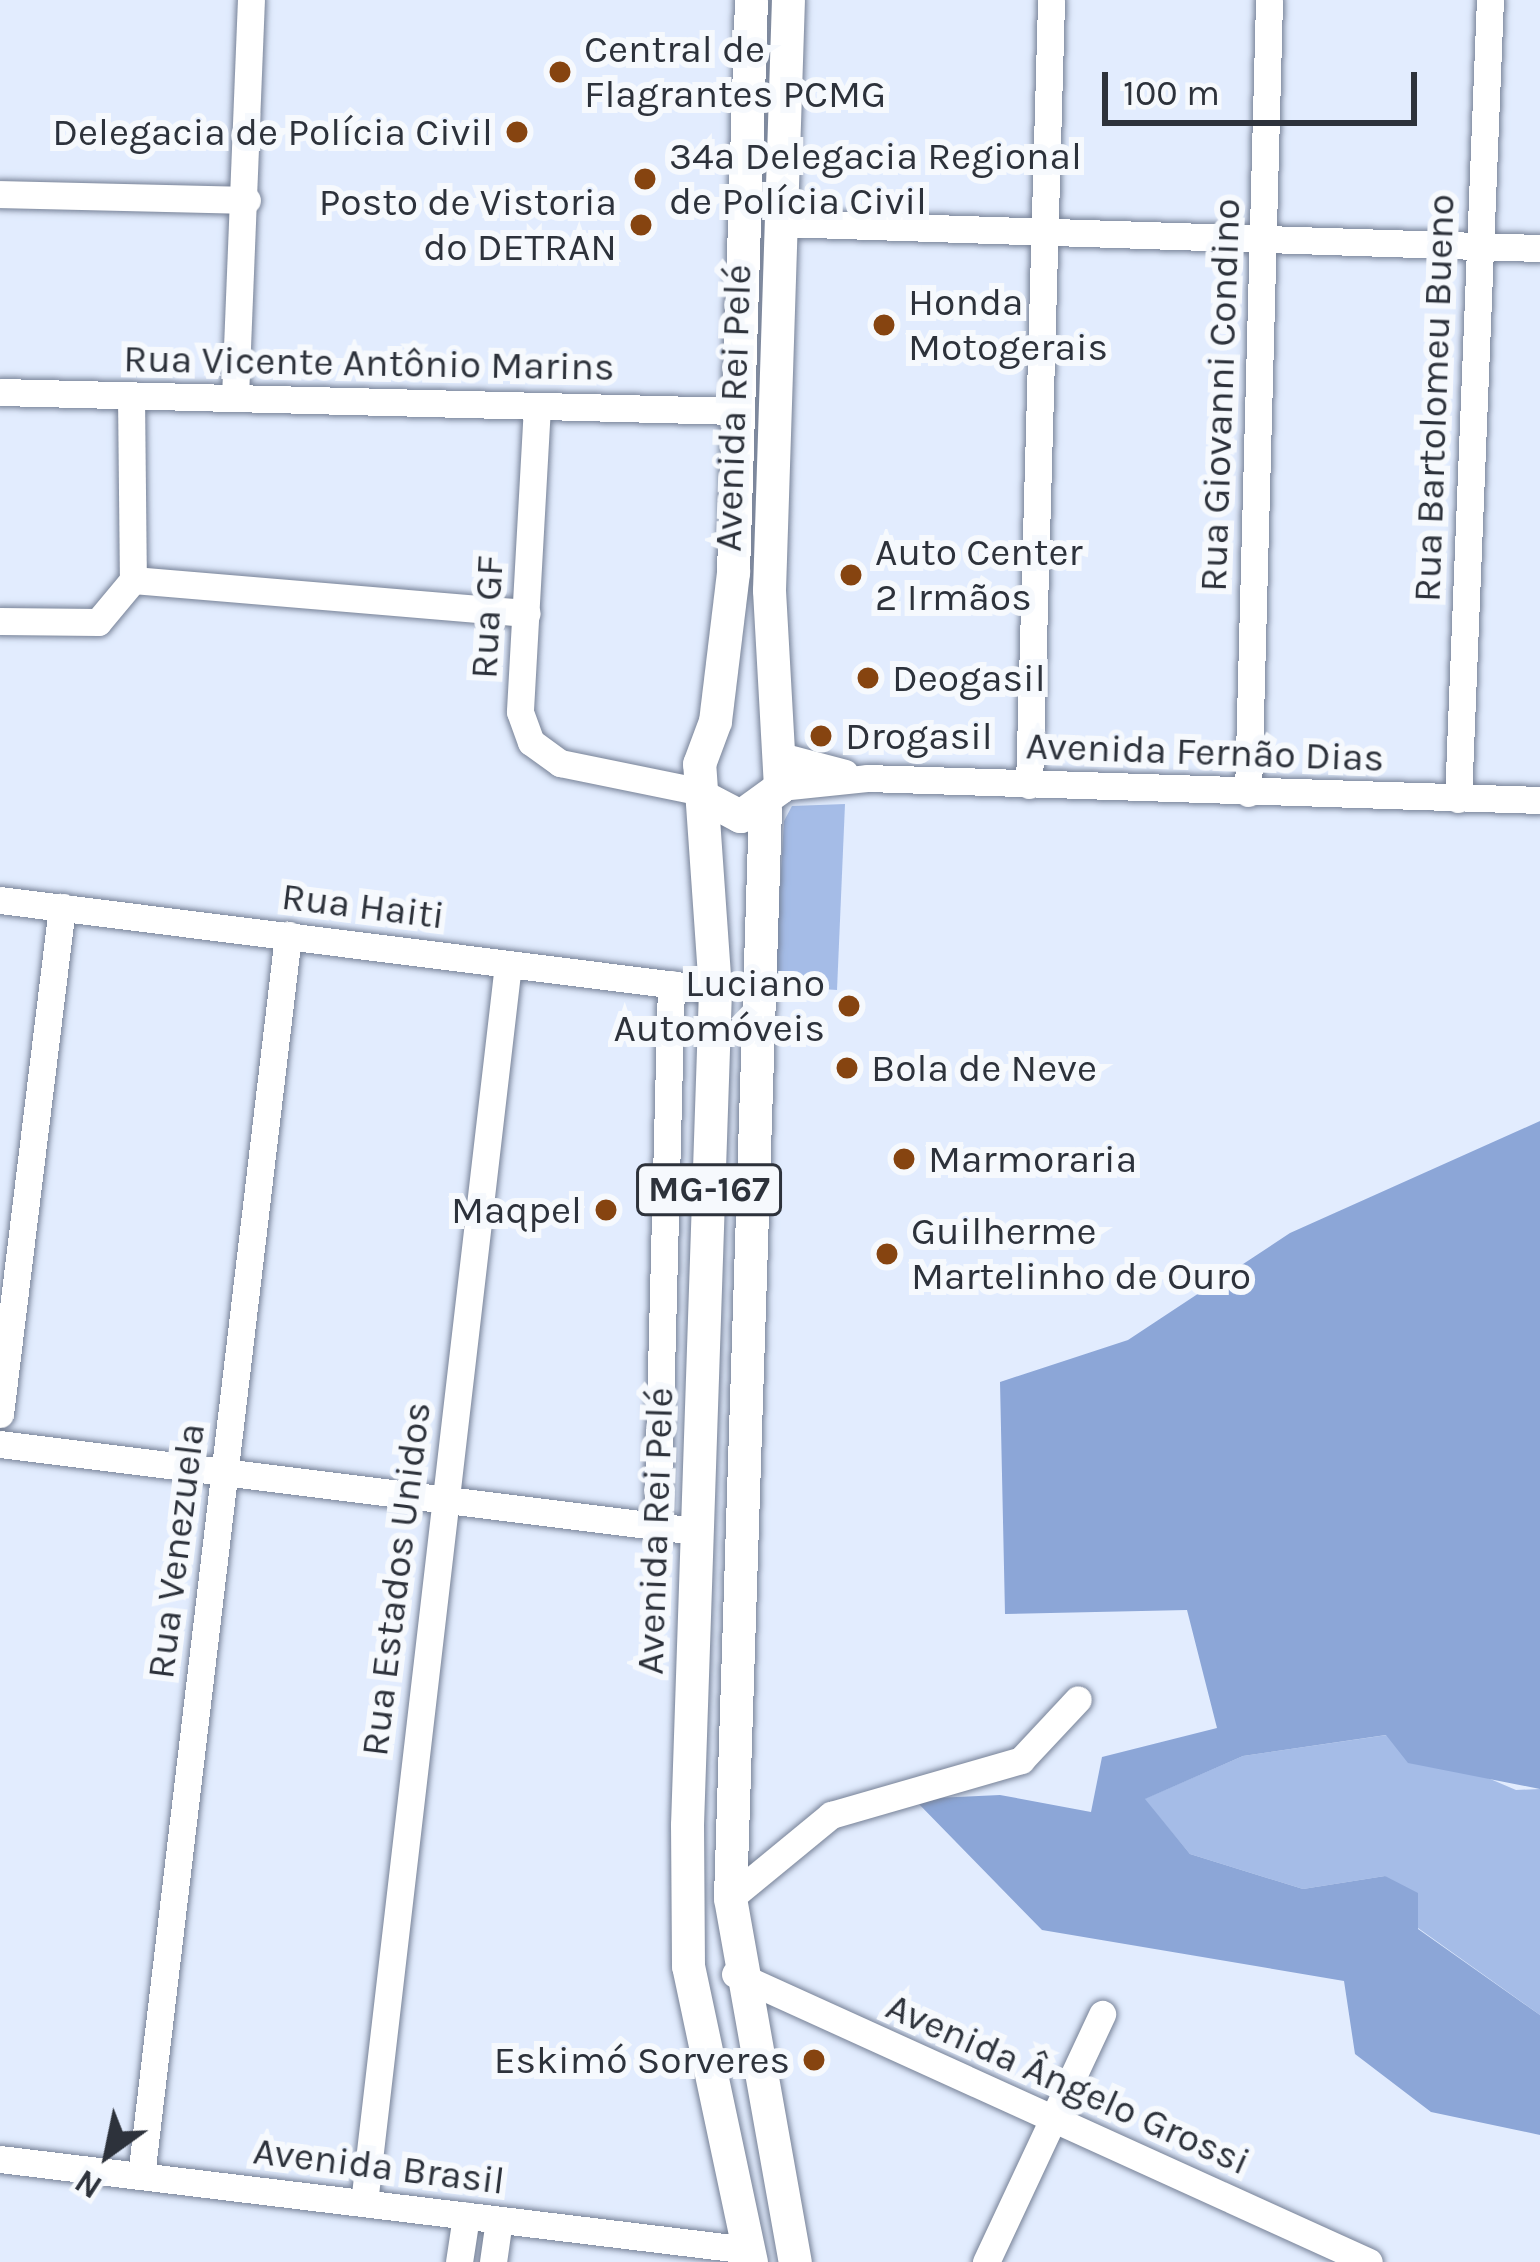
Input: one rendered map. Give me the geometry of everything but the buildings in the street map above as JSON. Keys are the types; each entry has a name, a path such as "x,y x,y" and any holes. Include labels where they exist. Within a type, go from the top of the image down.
{"main road":[{"name":"Avenida Rei Pelé","path":"750,2256 688,1966 715,990 704,774 733,572 752,0"},
{"name":"Avenida Rei Pelé","path":"788,0 774,774 730,1898 735,1974 795,2262"},
{"path":"734,732 774,774 740,816 704,774 734,732"}],"street":[{"path":"236,397 251,0"},
{"path":"1029,785 1051,0"},
{"name":"Rua Giovanni Condino","path":"1248,793 1269,0"},
{"name":"Rua Bartolomeu Bueno","path":"1458,799 1490,0"},
{"path":"0,194 247,200"},
{"path":"781,224 1540,248"},
{"name":"Rua Vicente Antônio Marins","path":"0,392 736,411"},
{"path":"0,621 98,622 133,580 131,396"},
{"name":"Rua GF","path":"537,406 520,712 531,742 560,763 613,772 704,774"},
{"path":"133,580 527,613"},
{"name":"Avenida Fernão Dias","path":"774,774 1540,800"},
{"name":"Rua Haiti","path":"0,900 715,990"},
{"path":"0,1414 62,908"},
{"name":"Rua Venezuela","path":"141,2176 288,935"},
{"name":"Rua Estados Unidos","path":"364,2203 508,964"},
{"path":"656,1526 671,984"},
{"path":"0,1444 697,1531"},
{"path":"730,1898 831,1815 1021,1760 1078,1699"},
{"name":"Avenida Ângelo Grossi","path":"735,1974 1370,2262"},
{"path":"986,2262 1102,2014"},
{"name":"Avenida Brasil","path":"0,2159 750,2256"},
{"path":"459,2262 466,2216"},
{"path":"493,2262 499,2220"}],"shaded area":[{"path":"845,804 837,990 774,986 784,821 792,806"},
{"path":"1540,1121 1540,1789 1408,1763 1386,1735 1243,1756 1145,1799 1190,1854 1303,1889 1385,1876 1418,1893 1418,1929 1540,2015 1540,2135 1431,2112 1355,2054 1344,1981 1042,1930 914,1799 1000,1795 1091,1812 1102,1757 1217,1728 1187,1610 1005,1614 1000,1382 1128,1340 1290,1233"},
{"path":"1387,1735 1516,1790 1540,1789 1540,2015 1418,1928 1385,1876 1303,1889 1190,1854 1144,1799 1243,1756"}],"place":[{"name":"Central de Flagrantes PCMG","path":"560,72"},
{"name":"Delegacia de Polícia Civil","path":"517,132"},
{"name":"34ª Delegacia Regional de Polícia Civil","path":"645,179"},
{"name":"Posto de Vistoria do DETRAN","path":"641,225"},
{"name":"Honda Motogerais","path":"884,325"},
{"name":"Auto Center 2 Irmãos","path":"851,575"},
{"name":"Deogasil","path":"868,678"},
{"name":"Drogasil","path":"821,736"},
{"name":"Luciano Automóveis","path":"849,1006"},
{"name":"Bola de Neve","path":"847,1068"},
{"name":"Marmoraria","path":"904,1159"},
{"name":"Maqpel","path":"606,1210"},
{"name":"Guilherme Martelinho de Ouro","path":"887,1254"},
{"name":"Eskimó Sorveres","path":"814,2060"}]}
